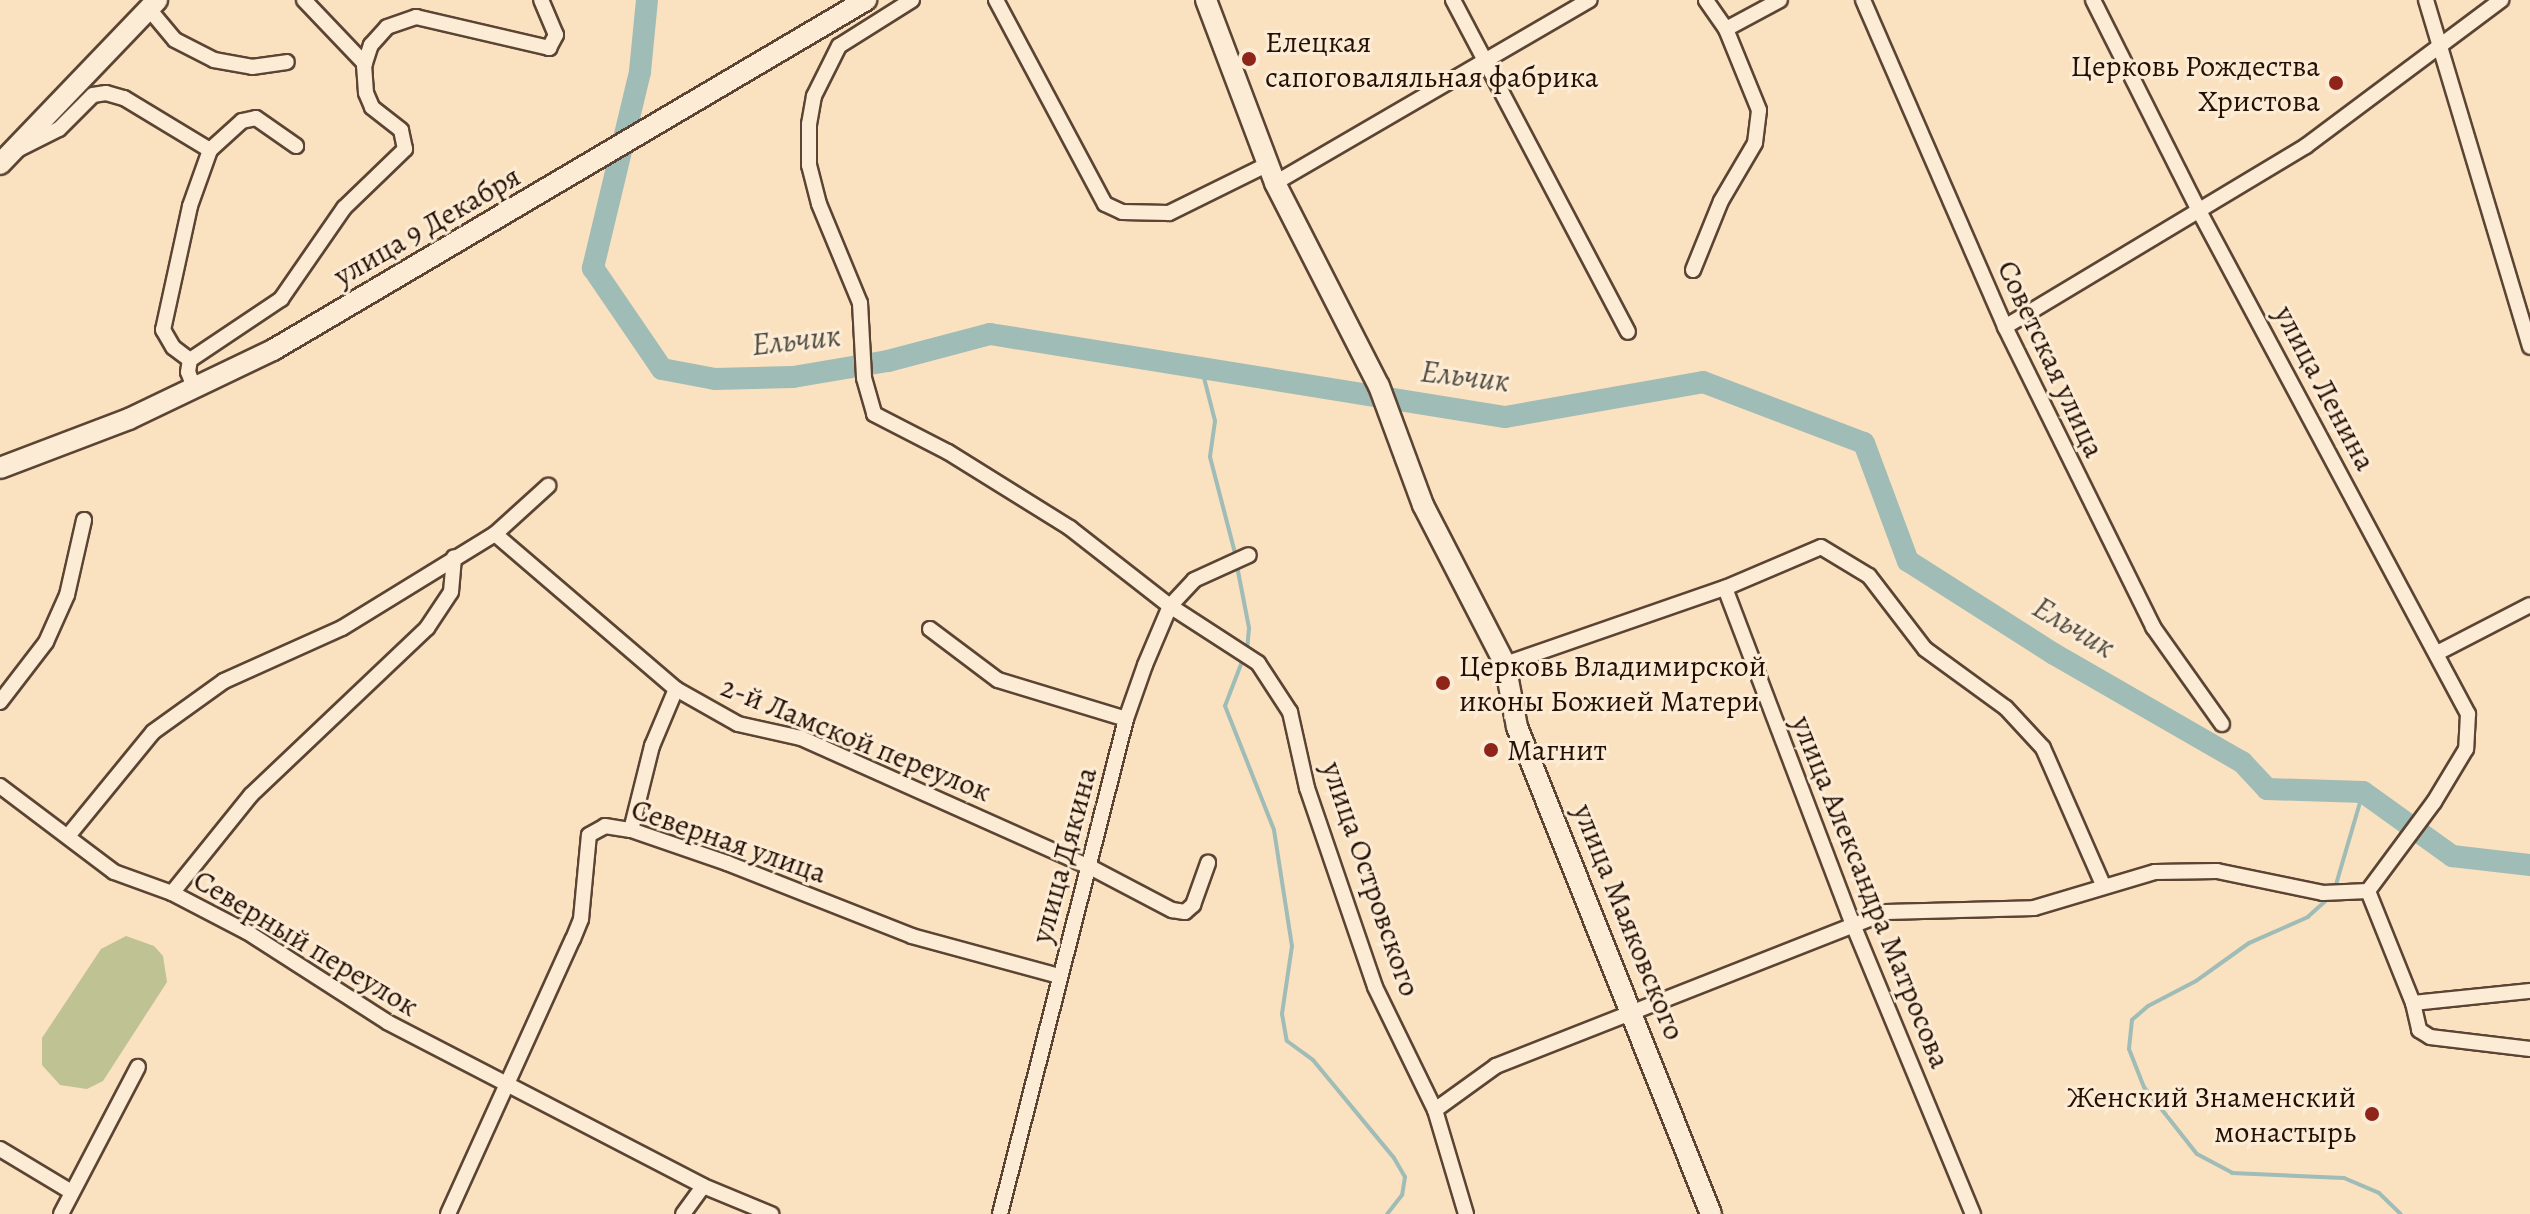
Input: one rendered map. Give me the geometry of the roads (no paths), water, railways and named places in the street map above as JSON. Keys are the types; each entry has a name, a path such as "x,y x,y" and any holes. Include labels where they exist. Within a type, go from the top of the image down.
{"main road":[{"name":"улица 9 Декабря","path":"0,468 195,390 511,213 866,0"},
{"path":"1206,0 1272,174"},
{"path":"5,158 153,4"},
{"name":"улица Маяковского","path":"1272,174 1379,386 1394,436 1423,505 1505,664 1517,727 1711,1214"}],"street":[{"path":"304,0 365,64"},
{"path":"195,390 188,372 190,360 281,299 344,208 405,149 401,130 372,107 365,64 371,45 387,27 416,17 549,48 556,35 541,0"},
{"name":"улица Островского","path":"912,0 839,46 814,96 809,124 809,165 819,204 850,269 865,352 864,378 874,414 948,452 1070,528 1170,606 1258,663 1290,712 1307,788 1375,987 1435,1110 1466,1214"},
{"path":"996,0 1105,204 1122,212 1169,213 1272,174 1484,61 1590,0"},
{"path":"1453,0 1628,332"},
{"path":"1693,270 1721,201 1755,143 1759,110 1726,29 1706,0"},
{"path":"1726,29 1780,0"},
{"name":"Советская улица","path":"1863,0 2005,327 2153,627 2222,724"},
{"name":"улица Ленина","path":"2093,0 2198,209 2439,652 2468,714 2466,749 2434,802 2368,891"},
{"path":"2426,0 2530,347"},
{"path":"2005,327 2306,146 2501,0"},
{"path":"153,4 175,40 214,60 252,67 287,62"},
{"path":"5,158 35,144 93,95 106,93 124,98 210,150"},
{"path":"190,360 173,347 163,330 190,206 210,150 242,121 256,118 296,146"},
{"path":"68,836 153,732 224,681 342,628 495,534 548,486"},
{"path":"0,702 46,642 67,595 84,520"},
{"name":"2-й Ламской переулок","path":"495,534 676,689 738,724 801,738 1185,912 1193,905 1208,863"},
{"path":"1505,664 1725,588 1821,547 1869,576 1925,649 2006,708 2043,748 2103,885"},
{"name":"улица Дякина","path":"1000,1214 1126,719 1170,606 1194,580 1249,555"},
{"path":"172,893 251,795 427,628 451,592 454,557"},
{"name":"улица Александра Матросова","path":"1725,588 1854,927 1973,1214"},
{"path":"2439,652 2530,605"},
{"path":"930,629 998,680 1126,719"},
{"path":"631,830 652,746 676,689"},
{"name":"Северный переулок","path":"0,786 114,872 172,893 295,959 387,1022 703,1186 771,1214"},
{"name":"Северная улица","path":"448,1214 510,1085 581,919 589,835 605,826 631,830 912,936 1059,976"},
{"path":"1435,1110 1496,1066 1886,912 2034,908 2155,872 2217,871 2323,893 2368,891 2413,1003 2419,1030 2430,1037 2530,1049"},
{"path":"2413,1003 2530,991"},
{"path":"61,1214 70,1191 138,1067"},
{"path":"0,1149 70,1191"},
{"path":"683,1214 703,1186"}],"waterway":[{"name":"Ельчик","path":"647,0 640,72 593,268 662,369 715,379 793,377 888,361 990,334 1505,417 1703,382 1864,443 1908,561 2054,654 2242,762 2267,789 2363,792 2452,856 2530,865"},
{"path":"1201,366 1215,421 1210,457 1236,557"},
{"path":"1237,566 1249,628 1247,651"},
{"path":"1243,659 1225,706 1274,830 1292,946 1282,1014 1287,1041 1313,1060 1394,1158 1405,1177 1402,1195 1387,1214"},
{"path":"2335,888 2363,792"},
{"path":"2331,896 2308,917 2249,943 2196,981 2148,1006 2132,1020 2129,1049 2144,1087 2197,1154 2232,1173 2344,1178 2379,1193 2401,1214"}],"place":[{"name":"Елецкая сапоговаляльная фабрика","path":"1249,59"},
{"name":"Церковь Рождества Христова","path":"2336,83"},
{"name":"Церковь Владимирской иконы Божией Матери","path":"1443,683"},
{"name":"Магнит","path":"1491,750"},
{"name":"Женский Знаменский монастырь","path":"2372,1114"}]}
